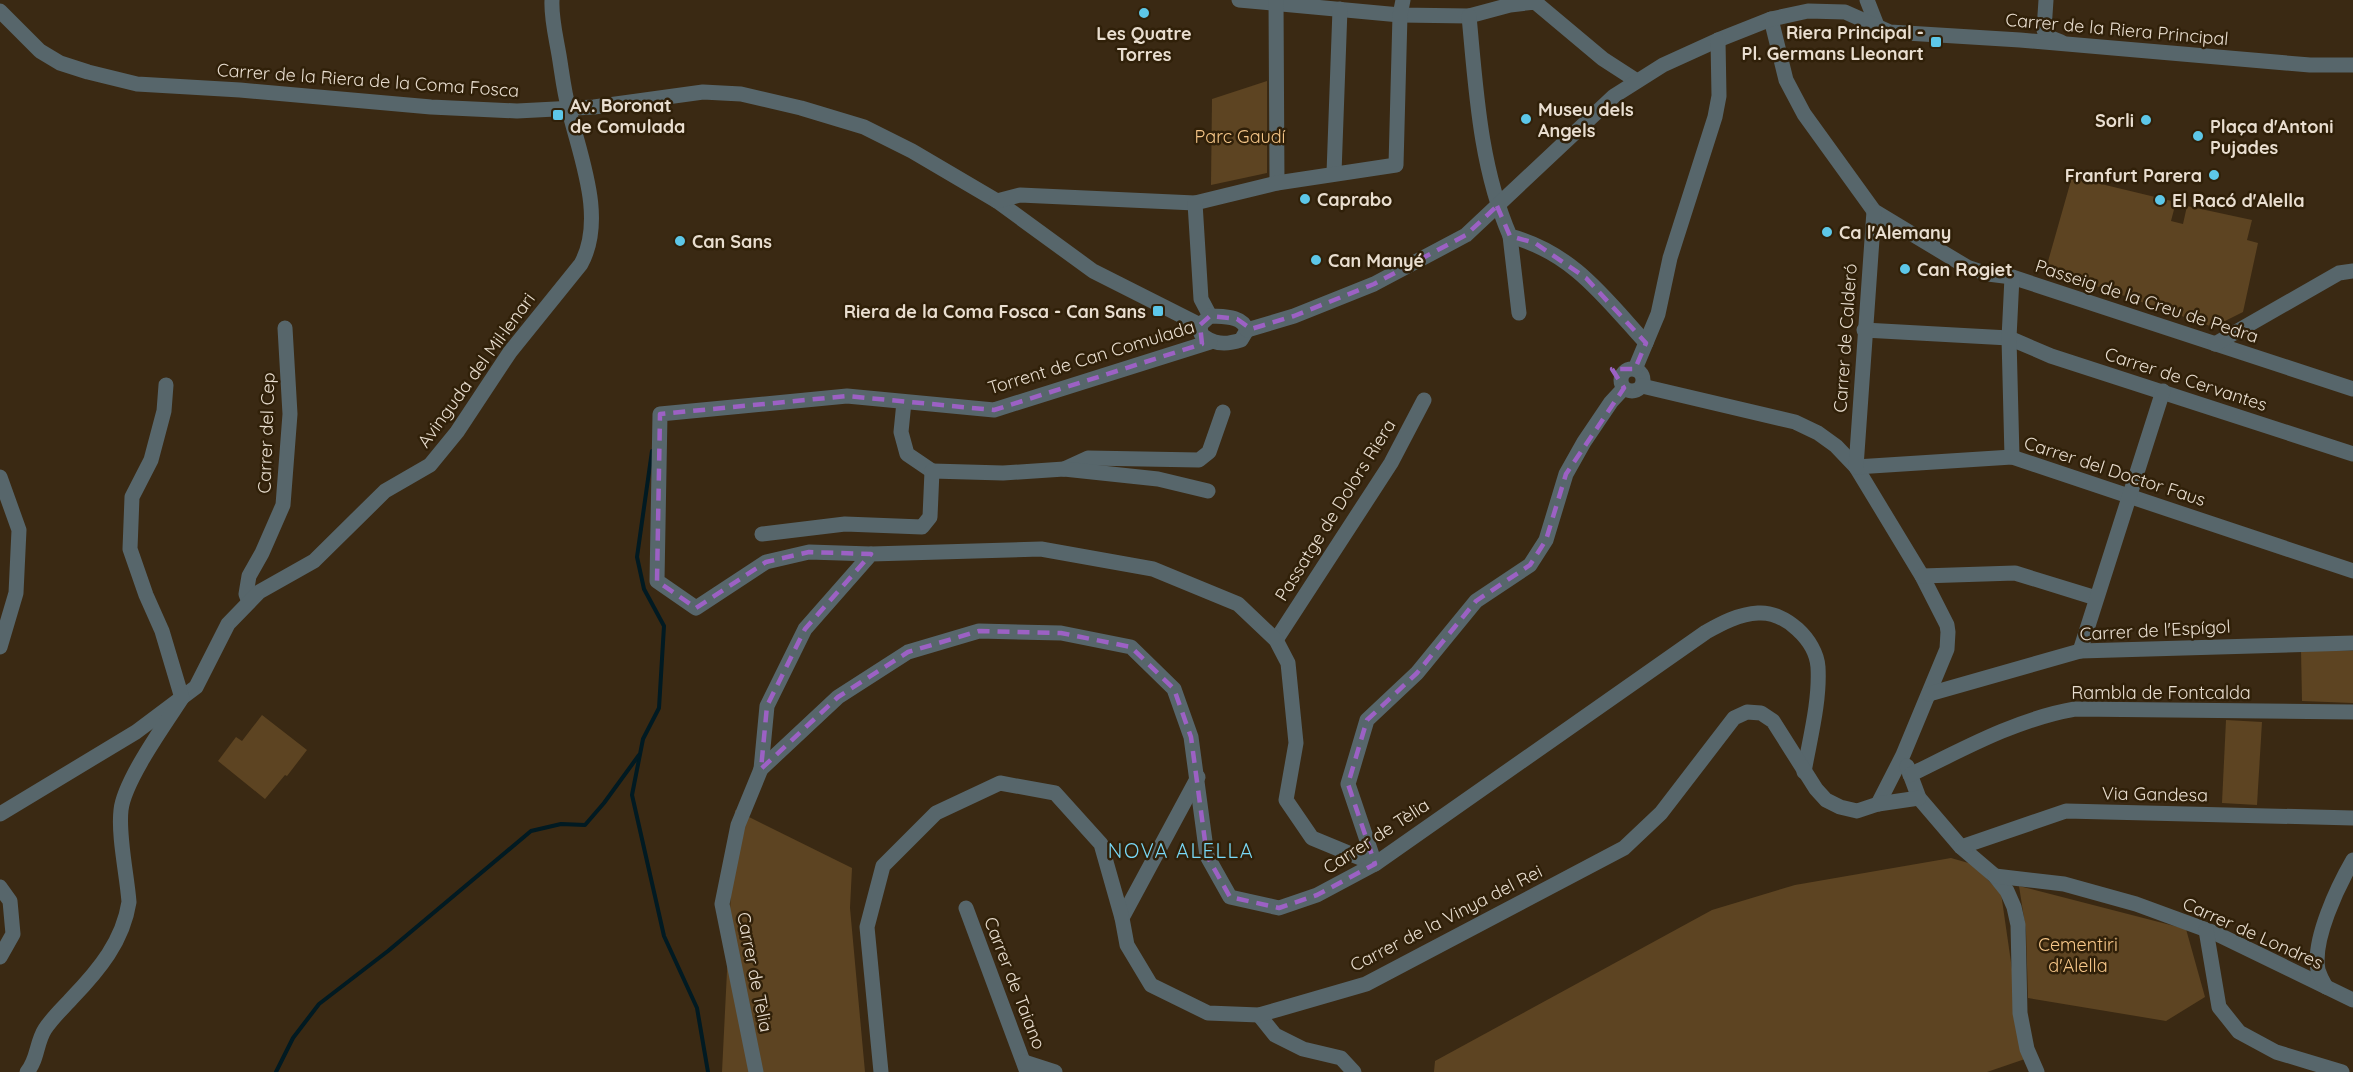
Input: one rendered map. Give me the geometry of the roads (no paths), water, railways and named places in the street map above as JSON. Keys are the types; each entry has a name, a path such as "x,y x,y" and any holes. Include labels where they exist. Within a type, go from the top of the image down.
{"street":[{"name":"Avinguda del Mil·lenari","path":"0,814 136,732 196,687 228,624 249,602 260,592 314,561 385,491 430,465 457,432 510,352 581,264 591,237 590,203 580,150 568,109 552,0"},
{"path":"1239,0 1340,9 1402,8 1469,16 1491,5 1534,2 1603,59 1637,81"},
{"path":"1845,12 1865,0 1878,28"},
{"path":"2046,0 2044,30 2051,38 2067,44"},
{"path":"1276,2 1277,183"},
{"path":"997,201 1020,195 1195,203 1277,183 1396,165 1402,8"},
{"path":"1334,173 1340,9"},
{"name":"Carrer de la Riera de la Coma Fosca","path":"0,11 40,51 60,63 137,84 240,90 430,107 517,111 568,109 703,92 741,94 801,108 864,127 912,151 997,201 1093,271 1205,320"},
{"path":"1770,19 1808,11 1845,12 1878,28"},
{"path":"1469,16 1478,114 1497,206 1510,236 1519,313"},
{"name":"Torrent de Can Comulada","path":"871,554 809,552 766,562 696,608 657,581 660,414 847,396 994,410 1210,342 1231,344 1241,340 1247,330 1294,316 1374,284 1466,235 1614,96 1663,65 1770,19"},
{"name":"Passeig de la Creu de Pedra","path":"1770,19 1786,80 1804,114 1874,211 1967,267 1988,274 2012,277 2353,389"},
{"name":"Carrer de la Riera Principal","path":"1878,28 1890,32 2020,40 2310,65 2353,66"},
{"path":"2020,40 2044,30"},
{"path":"1635,369 1658,314 1670,258 1715,117 1719,96 1718,40"},
{"path":"1195,203 1205,320 1201,334 1210,342"},
{"name":"Carrer de Calderó","path":"1856,467 1874,211"},
{"path":"1510,236 1535,243 1586,278 1646,343"},
{"path":"2215,344 2339,273 2353,271"},
{"path":"2012,277 2009,338 2012,457"},
{"path":"1205,320 1237,319 1245,324 1247,330"},
{"name":"Carrer del Cep","path":"249,602 246,594 249,576 283,505 290,414 285,328"},
{"path":"1864,330 2009,338"},
{"name":"Carrer de Cervantes","path":"2009,338 2051,356 2353,454"},
{"path":"1642,386 1643,375 1635,369 1624,372 1621,383 1624,388 1634,391 1642,386 1795,422 1818,433 1836,446 1856,467 1922,576 1943,615 1948,633 1947,649 1903,755 1878,804"},
{"path":"27,1072 34,1063 38,1041 54,1016 89,980 109,954 119,936 127,916 129,902 121,811 124,795 151,745 182,698 162,631 146,595 130,549 132,497 151,460 165,411 166,385"},
{"path":"1375,864 1348,784 1367,720 1417,673 1476,601 1530,565 1546,540 1566,474 1584,442 1611,402 1624,388"},
{"path":"2080,651 2163,392"},
{"name":"Passatge de Dolors Riera","path":"1276,640 1391,463 1424,400"},
{"path":"904,402 901,432 907,454 932,471 1003,473 1064,469 1158,479 1208,491"},
{"path":"1064,469 1088,458 1198,460 1209,452 1223,412"},
{"path":"1836,446 1846,443 1858,432"},
{"name":"Carrer del Doctor Faus","path":"1856,467 2012,457 2353,571"},
{"path":"762,534 845,524 922,527 930,517 932,471"},
{"path":"0,477 19,530 16,594 0,647"},
{"path":"761,769 767,706 805,629 871,554 1041,549 1153,569 1238,604 1276,640 1288,663 1296,743 1286,800 1312,838 1375,864"},
{"path":"1922,576 2015,573 2096,598"},
{"name":"Carrer de Tèlia","path":"756,1072 722,904 738,825 761,769 838,697 898,658 908,652 979,631 1061,633 1131,647 1174,689 1191,737 1198,777 1206,856 1230,897 1279,908 1317,895 1375,864 1706,632 1742,616 1759,613 1773,615 1801,632 1812,648 1818,664 1817,689 1804,772"},
{"name":"Carrer de l'Espígol","path":"1929,694 2080,651 2353,643"},
{"name":"Rambla de Fontcalda","path":"1910,775 1982,740 2036,719 2075,709 2353,712"},
{"name":"Carrer de la Vinya del Rei","path":"881,1072 867,927 882,866 936,813 1000,783 1055,793 1101,844 1122,918 1127,945 1151,985 1208,1012 1259,1015 1366,984 1624,848 1661,813 1734,718 1747,712 1761,713 1773,721 1804,772 1826,800 1840,807 1857,811 1878,804 1919,798"},
{"path":"1903,755 1919,798 1961,847 1995,876 2007,891 2014,907 2018,925 2020,1013 2027,1049 2037,1072"},
{"path":"1122,918 1198,777"},
{"name":"Via Gandesa","path":"1961,847 2066,811 2353,818"},
{"path":"2326,987 2318,970 2322,932 2332,901 2353,860"},
{"name":"Carrer de Londres","path":"1995,876 2064,884 2136,904 2206,930 2353,1000"},
{"path":"0,886 10,901 13,934 0,957"},
{"name":"Carrer de Taiano","path":"966,908 1026,1067"},
{"path":"2206,930 2219,1006 2239,1032 2276,1052 2342,1072"},
{"path":"1259,1015 1275,1035 1303,1049 1341,1058 1354,1072"},
{"path":"1026,1067 1055,1072"}],"waterway":[{"path":"652,451 637,557 644,589 664,626 659,708 643,739 632,795 664,936 697,1008 708,1072"},
{"path":"276,1072 293,1038 319,1004 388,951 531,831 561,824 585,825 639,755"}],"place":[{"name":"Les Quatre Torres","path":"1144,13"},
{"name":"Riera Principal - Pl. Germans Lleonart","path":"1936,42"},
{"name":"Av. Boronat de Comulada","path":"558,115"},
{"name":"Museu dels Angels","path":"1526,119"},
{"name":"Sorli","path":"2146,120"},
{"name":"Plaça d'Antoni Pujades","path":"2198,136"},
{"name":"Franfurt Parera","path":"2214,175"},
{"name":"Caprabo","path":"1305,199"},
{"name":"El Racó d'Alella","path":"2160,200"},
{"name":"Ca l'Alemany","path":"1827,232"},
{"name":"Can Sans","path":"680,241"},
{"name":"Can Manyé","path":"1316,260"},
{"name":"Can Rogiet","path":"1905,269"},
{"name":"Riera de la Coma Fosca - Can Sans","path":"1158,311"}],"district":[{"name":"NOVA ALELLA","path":"1181,850"}],"park label":[{"name":"Parc Gaudí","path":"1240,136"},
{"name":"Cementiri d'Alella","path":"2078,954"}]}
